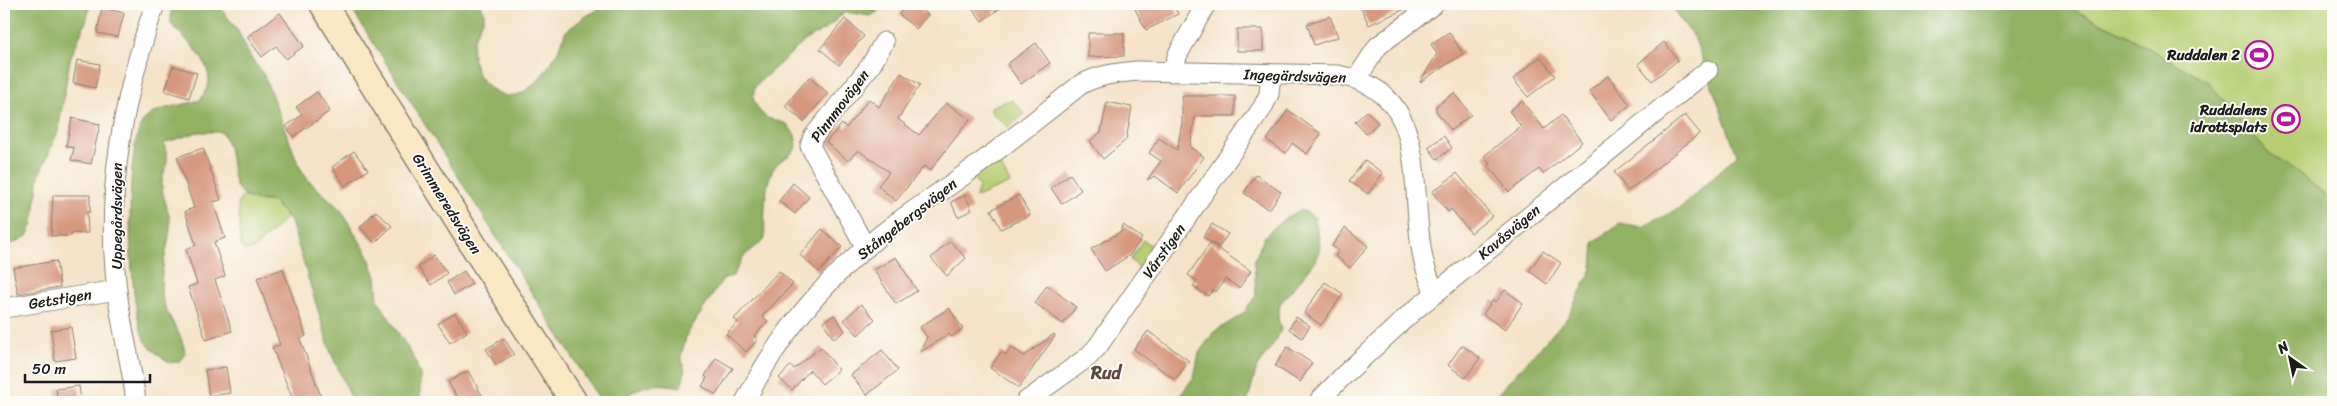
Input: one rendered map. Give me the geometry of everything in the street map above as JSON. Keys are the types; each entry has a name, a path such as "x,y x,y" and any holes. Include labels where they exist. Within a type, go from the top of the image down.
{"street":[{"name":"Uppegårdsvägen","path":"136,402 117,290 114,197 118,144 129,89 155,4"},
{"name":"Grimmeredsvägen","path":"323,4 472,244 574,402"},
{"path":"1172,72 1178,54 1206,4"},
{"path":"1357,78 1378,46 1434,4"},
{"name":"Pinnmovägen","path":"866,248 813,154 810,142 871,65 884,42"},
{"name":"Kavåsvägen","path":"1318,402 1352,367 1435,294 1708,70"},
{"name":"Ingegärdsvägen","path":"1080,85 1098,76 1118,73 1172,72 1338,75 1357,78 1372,85 1387,96 1397,108 1405,124 1422,254 1435,294"},
{"name":"Vårstigen","path":"1025,402 1088,357 1098,346 1263,107 1269,94 1271,75"},
{"name":"Stångebergsvägen","path":"745,402 776,347 793,324 816,296 866,248 891,227 976,166 1080,85"},
{"name":"Getstigen","path":"4,308 117,290"}],"green space":[{"path":"4,4 31,6 34,4 90,4 87,19 70,59 58,132 39,175 33,224 27,236 14,243 4,244"},
{"path":"174,4 217,4 237,29 251,58 264,75 299,166 308,180 341,210 368,255 376,277 378,300 415,360 420,375 420,402 353,402 331,353 291,222 273,201 255,199 244,194 237,187 231,157 221,132 198,132 164,143 167,160 162,188 170,229 162,272 161,289 164,304 184,346 185,353 180,361 170,363 147,344 139,324 135,297 130,226 133,157 138,132 146,118 152,114 200,100 209,83 206,66 196,50 171,24 171,9"},
{"path":"351,4 479,4 484,10 484,14 473,43 473,53 478,75 495,91 506,96 516,95 525,91 535,83 551,63 565,32 586,16 609,4 880,5 877,12 870,16 845,12 826,29 807,39 755,86 753,98 758,109 767,118 787,124 795,135 797,146 777,164 768,182 765,202 765,239 743,257 733,276 723,279 687,334 681,356 685,372 681,387 648,386 634,391 619,402 601,402 353,11"},
{"path":"1669,4 1780,4 1786,11 1794,4 2062,4 2126,35 2209,83 2270,155 2295,170 2333,201 2333,402 1490,402 1567,318 1592,269 1594,242 1620,223 1642,227 1680,208 1737,155 1695,39"},
{"name":"Ruddalens idrottsplats","path":"2062,4 2333,4 2333,201 2295,170 2270,156 2209,83 2126,35"},
{"path":"1012,100 1025,114 1008,127 991,112 991,107"},
{"path":"997,159 1010,183 976,197 979,186 972,176"},
{"path":"243,196 257,201 273,201 287,217 254,249 244,250 241,245 238,203"},
{"path":"1300,210 1307,212 1315,218 1320,243 1319,254 1315,262 1280,304 1278,318 1281,329 1277,339 1257,367 1248,399 1246,402 1175,402 1194,377 1199,353 1214,332 1243,314 1256,295 1254,261 1265,236 1285,218"},
{"path":"1143,240 1157,250 1143,270 1130,260"}],"building":[{"path":"908,4 914,4 928,15 916,29 899,14"},
{"path":"969,4 1006,4 982,21"},
{"path":"1146,4 1173,4 1178,14 1146,30 1135,9"},
{"path":"1359,4 1416,4 1369,25"},
{"path":"102,8 124,13 118,37 97,33"},
{"path":"280,13 304,46 286,59 276,46 262,57 247,37"},
{"path":"1330,16 1338,37 1314,45 1307,24"},
{"path":"845,19 864,36 839,65 820,49"},
{"path":"1237,29 1263,29 1263,51 1237,51"},
{"path":"1449,32 1463,54 1420,82 1437,54 1431,44"},
{"path":"1088,33 1124,33 1124,56 1088,57"},
{"path":"1664,42 1678,60 1652,81 1638,64"},
{"path":"1036,43 1050,63 1021,84 1007,64"},
{"path":"1540,57 1555,76 1528,97 1513,79"},
{"path":"77,60 100,64 95,88 73,83"},
{"path":"173,66 197,73 189,98 165,91"},
{"path":"901,73 920,85 898,119 919,135 946,103 970,119 930,171 924,166 896,201 878,186 889,172 858,150 848,161 826,142 842,124 846,128 869,99 879,107"},
{"path":"1608,76 1630,105 1611,120 1589,91"},
{"path":"809,77 828,93 804,122 785,106"},
{"path":"317,92 330,111 293,137 286,126 302,115 296,107"},
{"path":"1454,93 1471,115 1451,130 1436,111 1436,106"},
{"path":"1182,96 1235,96 1235,116 1195,116 1190,147 1204,157 1178,193 1155,176 1147,180 1161,161 1149,153 1159,138 1177,150 1182,123"},
{"path":"1522,101 1544,129 1561,115 1582,142 1543,174 1539,169 1509,192 1488,165 1490,164 1484,156 1521,126 1509,111"},
{"path":"1107,102 1132,107 1126,140 1103,159 1090,141 1101,132"},
{"path":"1288,110 1321,134 1307,154 1292,143 1286,153 1267,140"},
{"path":"1367,111 1378,123 1366,134 1355,122"},
{"path":"1685,115 1700,133 1628,191 1614,172"},
{"path":"72,118 100,124 91,164 71,160 74,148 66,146"},
{"path":"1444,136 1452,148 1437,159 1428,147"},
{"path":"203,148 221,200 213,202 225,238 214,242 225,276 215,280 232,331 206,340 188,287 197,284 186,249 196,245 185,211 194,208 177,157"},
{"path":"354,151 368,170 345,186 332,167"},
{"path":"1365,160 1383,173 1368,194 1349,181"},
{"path":"1457,173 1492,216 1471,233 1451,209 1448,212 1432,192"},
{"path":"1070,174 1081,190 1062,204 1051,188"},
{"path":"1256,175 1281,192 1269,210 1244,193"},
{"path":"793,183 809,197 795,214 779,201"},
{"path":"53,195 90,195 90,212 87,212 88,233 71,233 71,236 51,236"},
{"path":"965,195 972,210 958,217 951,202"},
{"path":"1019,195 1030,215 1001,229 991,210"},
{"path":"376,211 392,226 375,243 360,227"},
{"path":"1212,224 1228,234 1219,247 1203,237"},
{"path":"1123,225 1142,238 1130,255 1105,271 1091,249 1122,231"},
{"path":"1345,228 1368,246 1350,268 1335,256 1339,251 1332,246"},
{"path":"822,229 842,247 819,272 800,255"},
{"path":"950,241 966,258 947,276 931,258"},
{"path":"1210,243 1251,271 1239,288 1225,279 1216,292 1213,290 1208,296 1193,286 1197,281 1188,275"},
{"path":"1543,251 1561,263 1547,284 1529,271"},
{"path":"434,255 447,273 431,285 418,267"},
{"path":"896,257 917,291 896,304 874,270"},
{"path":"56,261 60,287 18,294 13,268"},
{"path":"283,269 306,336 300,339 323,402 294,402 272,347 280,345 257,278"},
{"path":"464,271 472,284 454,295 447,282"},
{"path":"779,271 793,284 762,316 768,321 754,336 758,339 746,352 726,334 738,322 734,319"},
{"path":"1325,282 1343,294 1321,325 1304,313"},
{"path":"1047,285 1076,307 1063,324 1035,303"},
{"path":"1505,290 1523,303 1505,330 1483,314 1493,300 1496,302"},
{"path":"861,304 875,319 858,335 844,320"},
{"path":"949,308 963,329 951,337 949,334 920,352 927,337 920,327"},
{"path":"455,313 467,332 450,343 438,324"},
{"path":"834,315 845,331 834,339 823,322"},
{"path":"1296,317 1310,326 1302,338 1289,329"},
{"path":"71,327 76,358 55,361 51,330"},
{"path":"1148,331 1189,361 1175,380 1134,349"},
{"path":"1054,334 1055,336 1019,388 990,368 1001,352 1006,355 1011,347 1024,356"},
{"path":"504,338 514,354 496,365 486,349"},
{"path":"1462,345 1480,358 1465,378 1448,365"},
{"path":"821,347 839,370 822,384 810,370 792,390 779,378 790,366 794,369"},
{"path":"1287,347 1312,363 1300,382 1275,366"},
{"path":"882,350 898,370 867,395 851,375"},
{"path":"716,358 733,368 716,395 702,386 707,378 705,376"},
{"path":"226,367 230,393 209,396 205,370"},
{"path":"468,371 486,402 460,402 448,382"},
{"path":"79,386 81,402 58,402 56,389"}],"place":[{"name":"Ruddalen 2","path":"2259,55"},
{"name":"Ruddalens idrottsplats","path":"2286,119"}],"district":[{"name":"Rud","path":"1106,373"}]}
